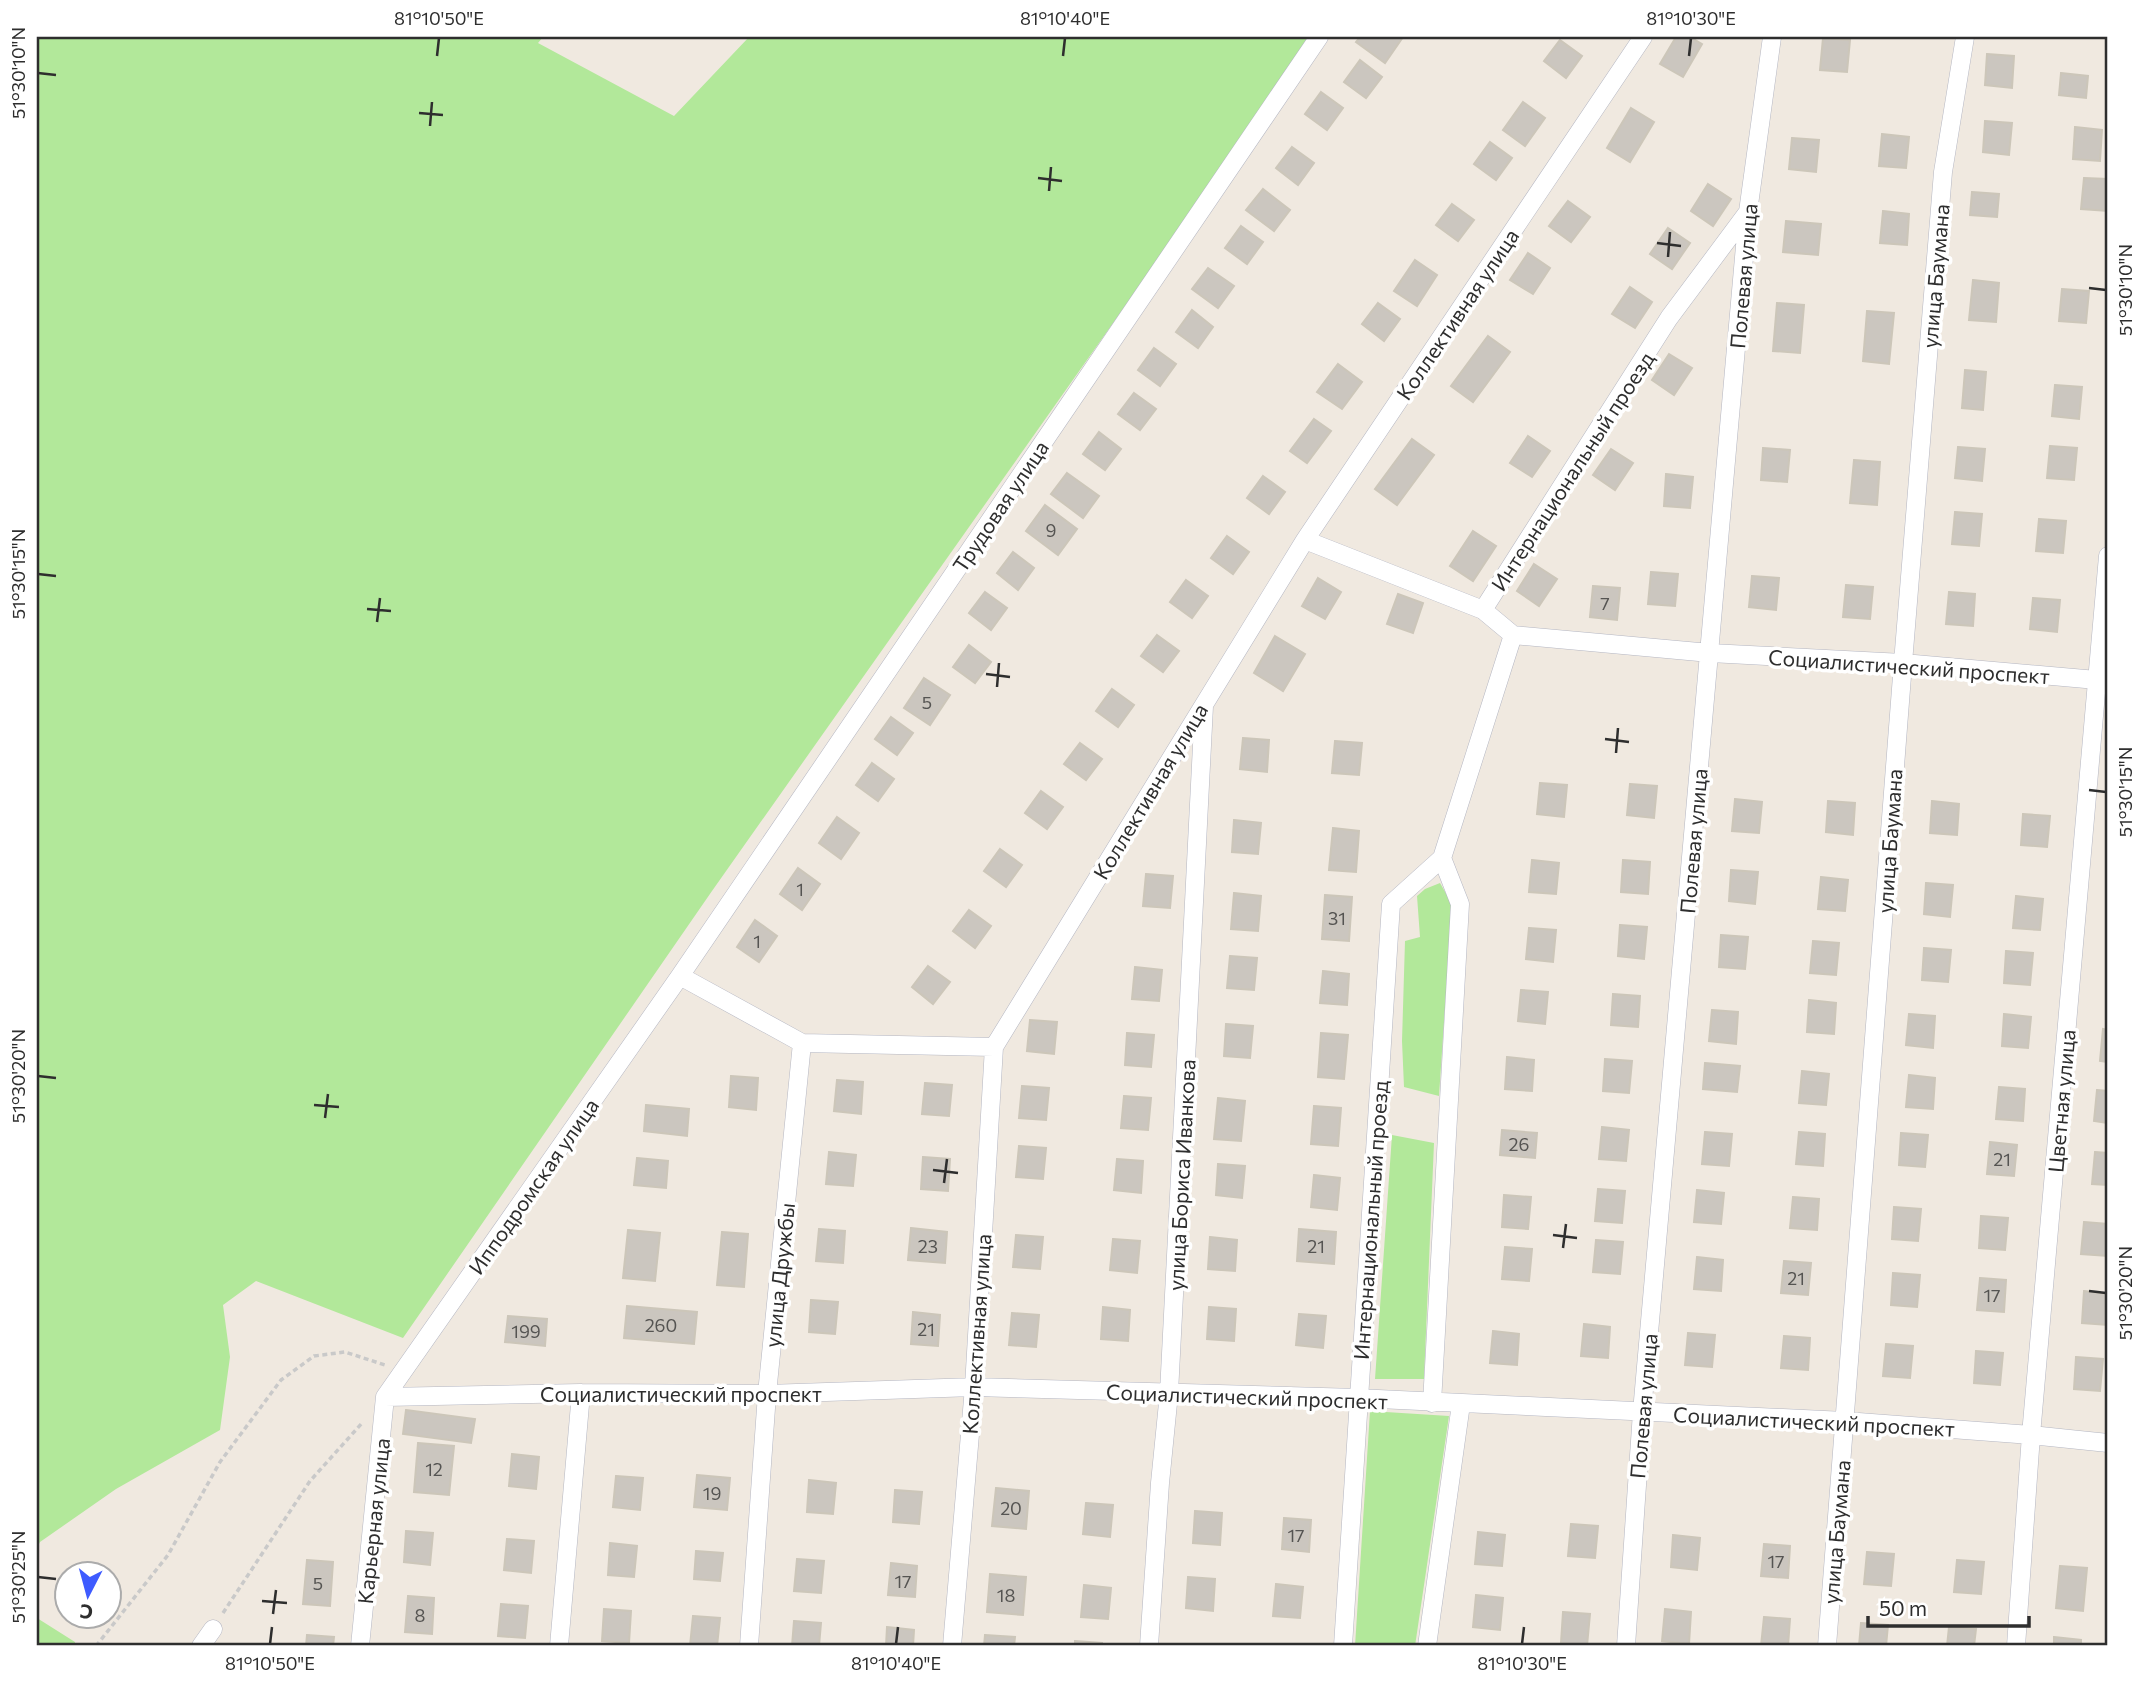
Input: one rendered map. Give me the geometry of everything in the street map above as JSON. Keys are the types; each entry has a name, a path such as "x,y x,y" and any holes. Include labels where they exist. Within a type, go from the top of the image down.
{"street":[{"name":"Трудовая улица","path":"680,976 1319,37"},
{"name":"Коллективная улица","path":"952,1646 974,1387 994,1047 1305,540 1643,37"},
{"name":"Полевая улица","path":"1626,1646 1642,1412 1748,212 1772,37"},
{"name":"улица Баумана","path":"1827,1646 1943,172 1965,37"},
{"name":"Интернациональный проезд","path":"1343,1646 1391,905 1442,858 1513,635 1483,610 1669,318 1748,212"},
{"path":"1305,540 1483,610"},
{"name":"Цветная улица","path":"2016,1646 2031,1434 2103,681 2108,556"},
{"name":"Социалистический проспект","path":"1513,635 1710,653 1903,663 2103,681"},
{"name":"улица Бориса Иванкова","path":"1150,1646 1160,1483 1169,1393 1204,702"},
{"path":"1432,1403 1460,904 1442,858"},
{"path":"680,976 802,1043 994,1047"},
{"name":"Ипподромская улица","path":"385,1397 680,976"},
{"name":"улица Дружбы","path":"749,1646 767,1394 802,1043"},
{"name":"Социалистический проспект","path":"385,1397 581,1393 767,1394 974,1387 1357,1398 1845,1421 2031,1434 2108,1443"},
{"path":"559,1646 581,1393"},
{"name":"Карьерная улица","path":"360,1646 385,1397"},
{"path":"1427,1646 1461,1404"},
{"path":"201,1646 212,1629"}],"path":[{"path":"96,1646 168,1555 220,1462 281,1380 314,1356 345,1352 404,1371"},
{"path":"212,1629 310,1481 385,1397"}],"green space":[{"path":"37,37 543,37 538,43 674,116 749,37 1315,37 712,891 403,1338 256,1281 223,1305 230,1357 220,1430 116,1489 40,1542 37,1548"},
{"path":"1440,883 1452,904 1439,1096 1404,1087 1402,1041 1405,941 1420,937 1417,896 1425,889"},
{"path":"1392,1135 1434,1143 1424,1379 1375,1379"},
{"path":"1370,1411 1449,1416 1415,1646 1355,1646"},
{"path":"37,1618 52,1630 75,1642 75,1646 37,1646"}],"building":[{"path":"1360,37 1403,37 1385,63 1356,42"},
{"path":"1676,37 1690,37 1702,44 1683,77 1660,64"},
{"path":"1823,38 1850,40 1847,72 1820,70"},
{"path":"1560,40 1582,56 1566,78 1544,61"},
{"path":"1987,54 2014,56 2012,88 1985,85"},
{"path":"1360,60 1382,77 1366,98 1344,82"},
{"path":"2061,73 2088,76 2086,98 2059,95"},
{"path":"1321,92 1343,108 1327,130 1305,114"},
{"path":"1523,102 1545,118 1525,146 1503,130"},
{"path":"1631,108 1654,122 1630,162 1607,148"},
{"path":"1985,121 2012,123 2009,155 1983,152"},
{"path":"2075,127 2102,130 2100,161 2073,159"},
{"path":"1882,134 1909,137 1906,168 1879,166"},
{"path":"1792,138 1819,140 1816,172 1789,169"},
{"path":"1490,142 1512,158 1496,180 1474,164"},
{"path":"1292,147 1314,163 1298,185 1276,168"},
{"path":"2084,178 2108,179 2108,211 2081,209"},
{"path":"1708,184 1731,199 1713,226 1691,211"},
{"path":"1263,189 1290,210 1274,231 1246,210"},
{"path":"1972,192 1999,194 1997,217 1970,215"},
{"path":"1568,201 1590,217 1571,242 1549,226"},
{"path":"1452,204 1474,220 1458,241 1436,225"},
{"path":"1883,211 1909,214 1907,245 1880,243"},
{"path":"1786,221 1821,224 1818,255 1783,252"},
{"path":"1241,226 1263,242 1247,264 1225,248"},
{"path":"1668,228 1690,243 1672,269 1650,254"},
{"path":"1528,253 1550,268 1533,294 1510,280"},
{"path":"1415,260 1437,275 1417,306 1394,291"},
{"path":"1208,268 1234,286 1218,308 1192,289"},
{"path":"1973,280 1999,283 1996,322 1969,320"},
{"path":"1630,287 1652,302 1635,328 1612,314"},
{"path":"2062,289 2089,291 2086,323 2059,321"},
{"path":"1378,303 1400,319 1384,341 1362,324"},
{"path":"1777,303 1804,305 1800,353 1773,351"},
{"path":"1192,310 1213,327 1198,348 1176,332"},
{"path":"1867,311 1894,313 1889,364 1863,361"},
{"path":"1488,336 1510,352 1473,402 1451,386"},
{"path":"1154,348 1176,364 1160,386 1138,370"},
{"path":"1669,354 1692,368 1674,395 1652,380"},
{"path":"1338,364 1362,382 1342,409 1317,392"},
{"path":"1965,370 1986,372 1983,410 1962,408"},
{"path":"2055,385 2082,387 2079,419 2052,416"},
{"path":"1134,393 1156,409 1140,430 1118,414"},
{"path":"1314,419 1331,431 1307,463 1290,451"},
{"path":"1099,432 1121,449 1105,470 1083,454"},
{"path":"1528,436 1550,451 1532,477 1510,463"},
{"path":"1412,439 1434,455 1397,505 1375,489"},
{"path":"2050,446 2077,448 2074,480 2047,478"},
{"path":"1958,447 1985,449 1982,481 1955,478"},
{"path":"1763,448 1790,450 1787,482 1761,480"},
{"path":"1611,449 1633,463 1615,490 1593,475"},
{"path":"1854,460 1880,462 1877,505 1850,503"},
{"path":"1067,473 1099,496 1083,518 1051,494"},
{"path":"1666,474 1693,477 1690,508 1664,506"},
{"path":"1263,476 1285,492 1269,514 1247,498"},
{"path":"1045,505 1077,529 1058,555 1026,531"},
{"path":"1955,512 1982,514 1979,546 1952,544"},
{"path":"2039,519 2066,521 2063,553 2036,551"},
{"path":"1473,531 1496,546 1473,581 1450,566"},
{"path":"1227,536 1249,552 1233,574 1211,558"},
{"path":"1013,552 1034,568 1018,590 997,573"},
{"path":"1534,564 1557,579 1539,606 1517,591"},
{"path":"1651,572 1678,574 1675,606 1648,604"},
{"path":"1752,576 1779,578 1776,610 1749,607"},
{"path":"1318,578 1341,592 1325,619 1302,606"},
{"path":"1186,580 1208,596 1192,618 1170,602"},
{"path":"1846,585 1873,587 1870,619 1843,617"},
{"path":"1593,586 1620,588 1617,620 1590,617"},
{"path":"985,592 1007,608 991,630 969,613"},
{"path":"1949,592 1975,594 1973,626 1946,624"},
{"path":"1398,594 1423,603 1413,633 1387,624"},
{"path":"2033,598 2060,600 2057,632 2030,629"},
{"path":"1157,635 1179,651 1163,672 1141,656"},
{"path":"1275,636 1305,654 1283,691 1254,673"},
{"path":"969,645 991,662 975,683 953,667"},
{"path":"924,678 950,695 930,725 904,708"},
{"path":"1112,689 1134,705 1118,727 1096,711"},
{"path":"891,717 913,733 897,755 875,739"},
{"path":"1243,738 1269,740 1267,772 1240,769"},
{"path":"1335,741 1362,743 1359,775 1332,773"},
{"path":"1080,743 1102,759 1086,780 1064,764"},
{"path":"872,763 894,779 878,801 856,785"},
{"path":"1540,783 1567,785 1564,817 1537,814"},
{"path":"1630,784 1657,786 1654,818 1627,815"},
{"path":"1041,791 1063,807 1047,829 1025,813"},
{"path":"1735,799 1762,802 1759,833 1732,831"},
{"path":"1828,801 1855,803 1853,835 1826,832"},
{"path":"1932,801 1959,804 1957,835 1930,833"},
{"path":"2023,814 2050,816 2047,847 2021,845"},
{"path":"837,817 859,833 841,859 819,843"},
{"path":"1234,820 1261,823 1258,854 1232,852"},
{"path":"1333,828 1359,831 1356,872 1329,870"},
{"path":"1000,849 1022,865 1006,887 984,871"},
{"path":"1532,860 1559,863 1556,894 1529,892"},
{"path":"1623,860 1650,862 1648,894 1621,892"},
{"path":"798,868 820,884 802,910 780,894"},
{"path":"1731,870 1758,872 1755,904 1729,901"},
{"path":"1146,874 1173,876 1170,908 1143,906"},
{"path":"1821,877 1848,880 1845,911 1818,909"},
{"path":"1926,883 1953,885 1950,917 1924,914"},
{"path":"1234,893 1261,896 1258,931 1231,929"},
{"path":"1325,895 1352,897 1349,941 1322,939"},
{"path":"2016,896 2043,899 2040,930 2013,928"},
{"path":"969,910 991,926 975,948 953,931"},
{"path":"755,920 777,936 759,962 737,947"},
{"path":"1620,925 1647,927 1644,959 1618,956"},
{"path":"1529,928 1556,930 1553,962 1526,959"},
{"path":"1721,935 1748,937 1745,969 1719,967"},
{"path":"1813,941 1839,943 1836,975 1810,973"},
{"path":"1924,948 1951,950 1948,982 1922,980"},
{"path":"2006,951 2033,953 2030,985 2004,983"},
{"path":"1230,956 1257,958 1254,990 1227,988"},
{"path":"928,966 950,982 933,1004 912,987"},
{"path":"1135,967 1162,970 1159,1001 1132,999"},
{"path":"1323,971 1349,974 1347,1005 1320,1003"},
{"path":"1521,990 1548,992 1545,1024 1518,1021"},
{"path":"1613,994 1640,996 1638,1027 1611,1025"},
{"path":"1809,1000 1836,1003 1834,1034 1807,1032"},
{"path":"1712,1010 1738,1012 1736,1044 1709,1041"},
{"path":"1909,1014 1935,1016 1933,1048 1906,1045"},
{"path":"2004,1014 2031,1017 2028,1048 2002,1046"},
{"path":"1030,1020 1057,1022 1054,1054 1027,1051"},
{"path":"1226,1024 1253,1026 1250,1058 1224,1056"},
{"path":"2103,1029 2108,1030 2108,1062 2100,1061"},
{"path":"1127,1033 1154,1035 1151,1067 1125,1065"},
{"path":"1321,1033 1348,1035 1344,1079 1318,1077"},
{"path":"1507,1057 1534,1060 1532,1091 1505,1089"},
{"path":"1605,1059 1632,1061 1629,1093 1603,1091"},
{"path":"1705,1063 1740,1066 1737,1092 1703,1089"},
{"path":"1802,1071 1829,1074 1826,1105 1799,1103"},
{"path":"1909,1075 1935,1078 1933,1109 1906,1107"},
{"path":"731,1076 758,1078 756,1110 729,1107"},
{"path":"837,1080 863,1082 861,1114 834,1111"},
{"path":"925,1083 952,1085 949,1116 922,1114"},
{"path":"1022,1086 1049,1088 1046,1120 1019,1118"},
{"path":"1999,1087 2025,1089 2023,1121 1996,1119"},
{"path":"2097,1090 2108,1091 2108,1123 2094,1121"},
{"path":"1124,1096 1151,1098 1148,1130 1121,1128"},
{"path":"1218,1098 1245,1101 1241,1141 1214,1139"},
{"path":"646,1105 689,1109 687,1136 644,1131"},
{"path":"1314,1106 1341,1108 1338,1146 1311,1144"},
{"path":"1602,1127 1629,1130 1626,1161 1599,1159"},
{"path":"1502,1130 1537,1133 1535,1158 1500,1155"},
{"path":"1705,1132 1732,1134 1729,1166 1702,1164"},
{"path":"1799,1132 1825,1134 1823,1166 1796,1164"},
{"path":"1901,1133 1928,1135 1925,1167 1899,1165"},
{"path":"1990,1142 2017,1145 2014,1176 1987,1174"},
{"path":"1019,1146 1046,1148 1043,1179 1016,1177"},
{"path":"829,1152 856,1155 853,1186 826,1184"},
{"path":"2095,1152 2108,1153 2108,1185 2092,1184"},
{"path":"923,1157 950,1159 948,1191 921,1189"},
{"path":"637,1158 668,1161 666,1188 634,1185"},
{"path":"1117,1159 1143,1161 1141,1193 1114,1190"},
{"path":"1218,1164 1245,1166 1242,1198 1216,1195"},
{"path":"1314,1175 1340,1178 1337,1210 1311,1207"},
{"path":"1598,1189 1625,1191 1622,1223 1595,1221"},
{"path":"1697,1190 1724,1193 1721,1224 1694,1222"},
{"path":"1504,1195 1531,1197 1528,1229 1502,1227"},
{"path":"1793,1197 1819,1199 1817,1230 1790,1228"},
{"path":"1894,1207 1921,1209 1918,1241 1892,1239"},
{"path":"1981,1216 2008,1218 2005,1250 1979,1248"},
{"path":"2084,1222 2108,1224 2108,1256 2081,1254"},
{"path":"911,1228 947,1232 945,1263 908,1260"},
{"path":"819,1229 845,1231 843,1263 816,1261"},
{"path":"1299,1229 1336,1232 1334,1264 1297,1261"},
{"path":"628,1230 660,1233 655,1281 623,1278"},
{"path":"722,1232 748,1234 744,1287 717,1285"},
{"path":"1016,1235 1043,1237 1040,1269 1013,1267"},
{"path":"1210,1237 1237,1240 1235,1271 1208,1269"},
{"path":"1113,1239 1140,1241 1137,1273 1110,1270"},
{"path":"1596,1240 1623,1242 1620,1274 1593,1272"},
{"path":"1505,1247 1532,1249 1529,1281 1502,1279"},
{"path":"1697,1257 1723,1260 1721,1291 1694,1289"},
{"path":"1784,1261 1811,1263 1808,1295 1781,1293"},
{"path":"1893,1273 1920,1275 1917,1307 1891,1305"},
{"path":"1980,1278 2006,1280 2004,1312 1977,1310"},
{"path":"2084,1291 2108,1294 2108,1325 2082,1323"},
{"path":"811,1300 838,1302 835,1334 809,1332"},
{"path":"627,1306 697,1312 694,1344 624,1338"},
{"path":"1103,1307 1130,1310 1128,1341 1101,1339"},
{"path":"1209,1307 1236,1309 1234,1341 1207,1339"},
{"path":"913,1312 940,1315 938,1346 911,1344"},
{"path":"1012,1313 1039,1315 1036,1347 1009,1345"},
{"path":"1299,1314 1326,1316 1323,1348 1296,1345"},
{"path":"508,1316 547,1319 545,1346 505,1342"},
{"path":"1584,1324 1610,1327 1608,1358 1581,1356"},
{"path":"1493,1331 1519,1334 1517,1365 1490,1363"},
{"path":"1688,1333 1715,1335 1712,1367 1685,1365"},
{"path":"1784,1336 1810,1338 1808,1370 1781,1368"},
{"path":"1886,1344 1913,1346 1910,1378 1883,1376"},
{"path":"1976,1351 2003,1353 2000,1385 1974,1383"},
{"path":"2076,1357 2103,1359 2100,1391 2074,1389"},
{"path":"406,1410 475,1419 471,1443 403,1434"},
{"path":"418,1443 454,1446 449,1495 414,1492"},
{"path":"512,1454 539,1457 536,1489 509,1486"},
{"path":"697,1475 730,1478 727,1510 694,1507"},
{"path":"616,1476 643,1478 640,1510 613,1507"},
{"path":"809,1480 836,1483 833,1514 807,1512"},
{"path":"996,1488 1029,1491 1026,1529 992,1526"},
{"path":"895,1490 922,1492 919,1524 893,1522"},
{"path":"1086,1503 1113,1505 1110,1537 1083,1534"},
{"path":"1195,1511 1222,1513 1220,1545 1193,1543"},
{"path":"1284,1518 1311,1520 1309,1552 1282,1549"},
{"path":"1571,1524 1598,1526 1595,1558 1568,1556"},
{"path":"406,1531 433,1533 430,1565 404,1562"},
{"path":"1478,1532 1505,1535 1502,1566 1475,1564"},
{"path":"1673,1535 1700,1538 1697,1570 1671,1567"},
{"path":"507,1539 534,1541 531,1573 504,1570"},
{"path":"610,1543 637,1546 634,1577 608,1575"},
{"path":"1764,1544 1790,1546 1788,1578 1761,1576"},
{"path":"696,1551 723,1553 720,1581 694,1579"},
{"path":"1867,1552 1894,1554 1891,1586 1864,1584"},
{"path":"797,1559 824,1561 821,1593 794,1591"},
{"path":"307,1560 333,1562 330,1606 303,1604"},
{"path":"1957,1560 1984,1562 1981,1594 1954,1592"},
{"path":"891,1563 917,1566 915,1597 888,1595"},
{"path":"2060,1566 2087,1568 2083,1611 2056,1608"},
{"path":"990,1574 1026,1577 1023,1615 987,1612"},
{"path":"1188,1577 1215,1579 1213,1611 1186,1608"},
{"path":"1276,1584 1303,1587 1300,1618 1273,1616"},
{"path":"1084,1585 1111,1588 1108,1619 1081,1617"},
{"path":"1476,1595 1503,1598 1500,1630 1473,1627"},
{"path":"408,1596 434,1598 432,1634 405,1632"},
{"path":"501,1604 528,1606 525,1638 498,1636"},
{"path":"604,1609 631,1611 629,1643 602,1641"},
{"path":"1665,1609 1691,1612 1689,1644 1662,1641"},
{"path":"1563,1612 1590,1614 1587,1646 1561,1643"},
{"path":"693,1616 720,1618 717,1646 690,1646"},
{"path":"1764,1617 1790,1619 1788,1646 1761,1646"},
{"path":"794,1621 821,1623 819,1646 792,1646"},
{"path":"1861,1623 1888,1625 1886,1646 1859,1646"},
{"path":"887,1627 914,1630 913,1646 886,1646"},
{"path":"1949,1627 1976,1629 1974,1646 1947,1646"},
{"path":"307,1635 334,1637 333,1646 306,1646"},
{"path":"985,1635 1015,1637 1014,1646 984,1646"},
{"path":"2054,1637 2081,1640 2081,1646 2054,1646"},
{"path":"1075,1641 1102,1643 1102,1646 1075,1646"}]}
